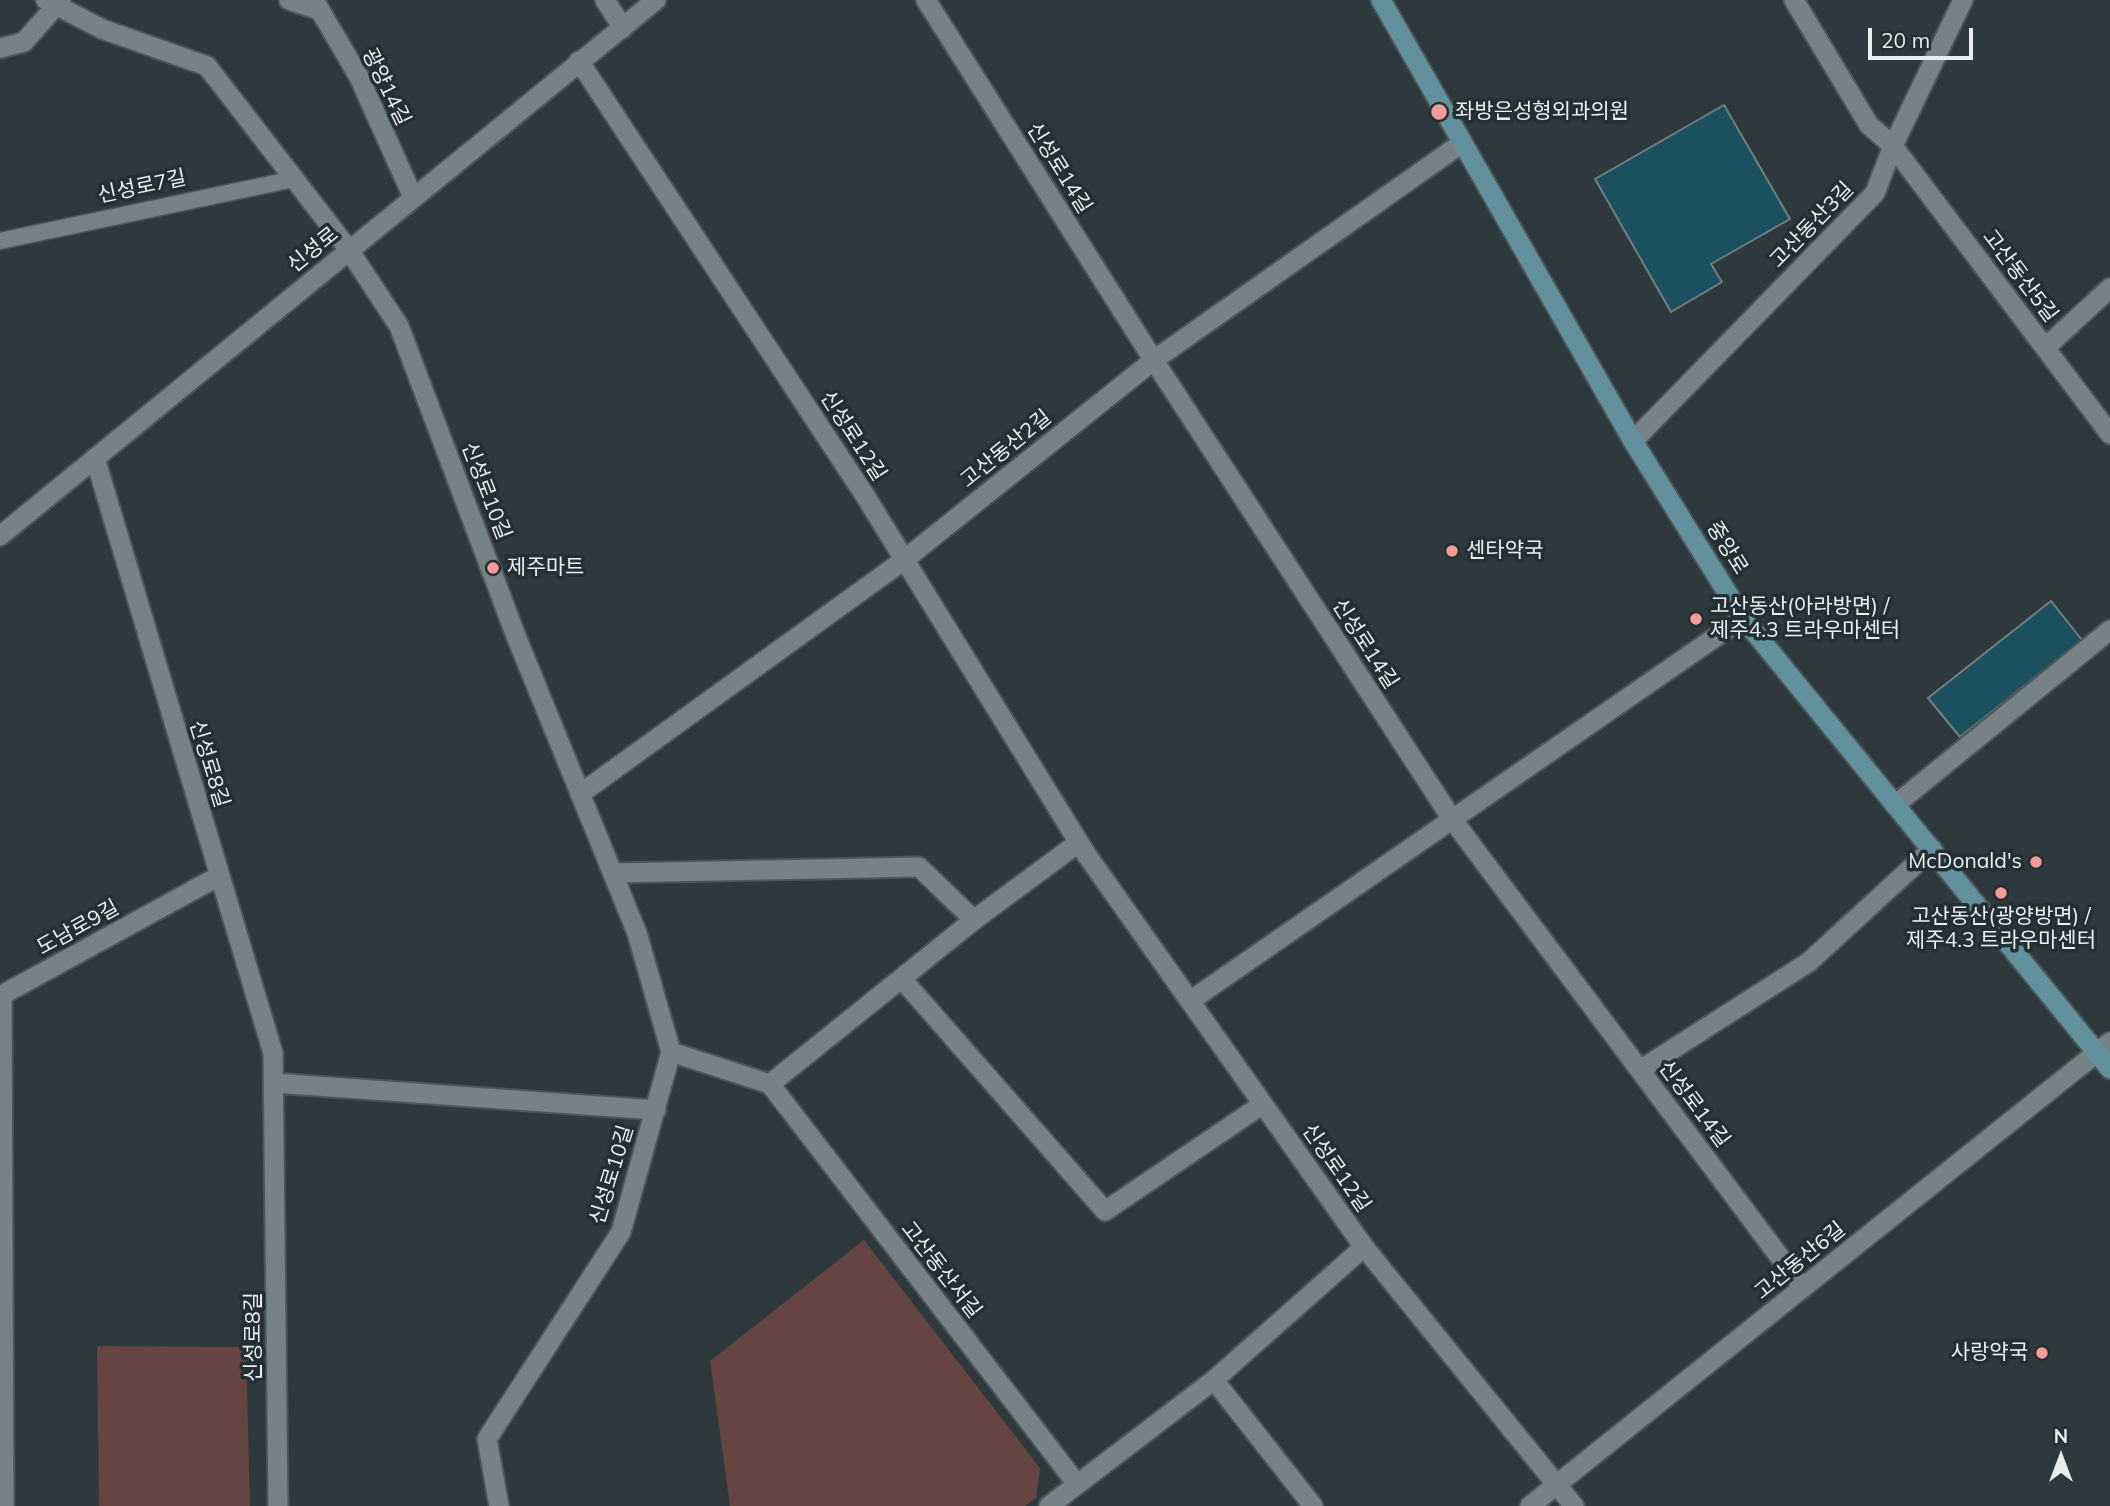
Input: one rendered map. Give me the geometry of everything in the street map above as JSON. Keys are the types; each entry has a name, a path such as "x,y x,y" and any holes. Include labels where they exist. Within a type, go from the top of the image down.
{"main road":[{"name":"중앙로","path":"1381,0 1633,441 1744,618 1895,805 2104,1047 2110,1069"}],"street":[{"path":"289,0 317,5"},
{"path":"605,0 622,28"},
{"name":"신성로","path":"0,536 656,0"},
{"name":"신성로14길","path":"926,0 1154,360 1452,819 1803,1287"},
{"name":"고산동산5길","path":"1794,0 1869,125 1893,146 2110,434"},
{"name":"고산동산3길","path":"1633,441 1875,192 1893,146 1963,0"},
{"path":"0,48 24,42 55,2"},
{"name":"신성로10길","path":"55,2 102,29 207,66 349,250 399,326 516,636 637,933 671,1052 621,1232 487,1439 499,1506"},
{"name":"광양14길","path":"317,5 359,77 413,197"},
{"name":"신성로12길","path":"579,61 904,560 1078,843 1364,1247 1574,1506"},
{"name":"고산동산2길","path":"580,794 904,560 1154,360 1462,143"},
{"path":"2045,348 2110,288"},
{"name":"신성로8길","path":"94,458 273,1053 278,1506"},
{"path":"1190,1001 1744,618"},
{"path":"1895,805 2110,629"},
{"path":"671,1052 769,1084 974,920 1078,843"},
{"path":"1640,1070 1809,962 1932,849"},
{"path":"613,873 919,867 974,920"},
{"name":"도남로9길","path":"4,1506 2,995 219,876"},
{"path":"902,979 1105,1211 1263,1104"},
{"name":"고산동산6길","path":"1530,1506 2104,1047"},
{"path":"274,1083 656,1110"},
{"name":"고산동산서길","path":"769,1084 1077,1483"},
{"path":"1049,1506 1214,1380 1364,1247"},
{"path":"1214,1380 1313,1506"}],"lane":[{"name":"신성로7길","path":"0,241 294,178"}],"shaded area":[{"path":"864,1240 1040,1468 1036,1498 1025,1506 730,1506 710,1361"},
{"path":"97,1346 246,1347 250,1506 99,1506"}],"building":[{"path":"1724,105 1790,219 1711,264 1722,282 1671,312 1595,179"},
{"path":"2051,601 2082,640 1960,737 1928,698"}],"place":[{"name":"좌방은성형외과의원","path":"1439,112"},
{"name":"센타약국","path":"1452,551"},
{"name":"제주마트","path":"493,568"},
{"name":"고산동산(아라방면) / 제주4.3 트라우마센터","path":"1696,619"},
{"name":"McDonald's","path":"2036,862"},
{"name":"고산동산(광양방면) / 제주4.3 트라우마센터","path":"2001,893"},
{"name":"사랑약국","path":"2042,1353"}]}
